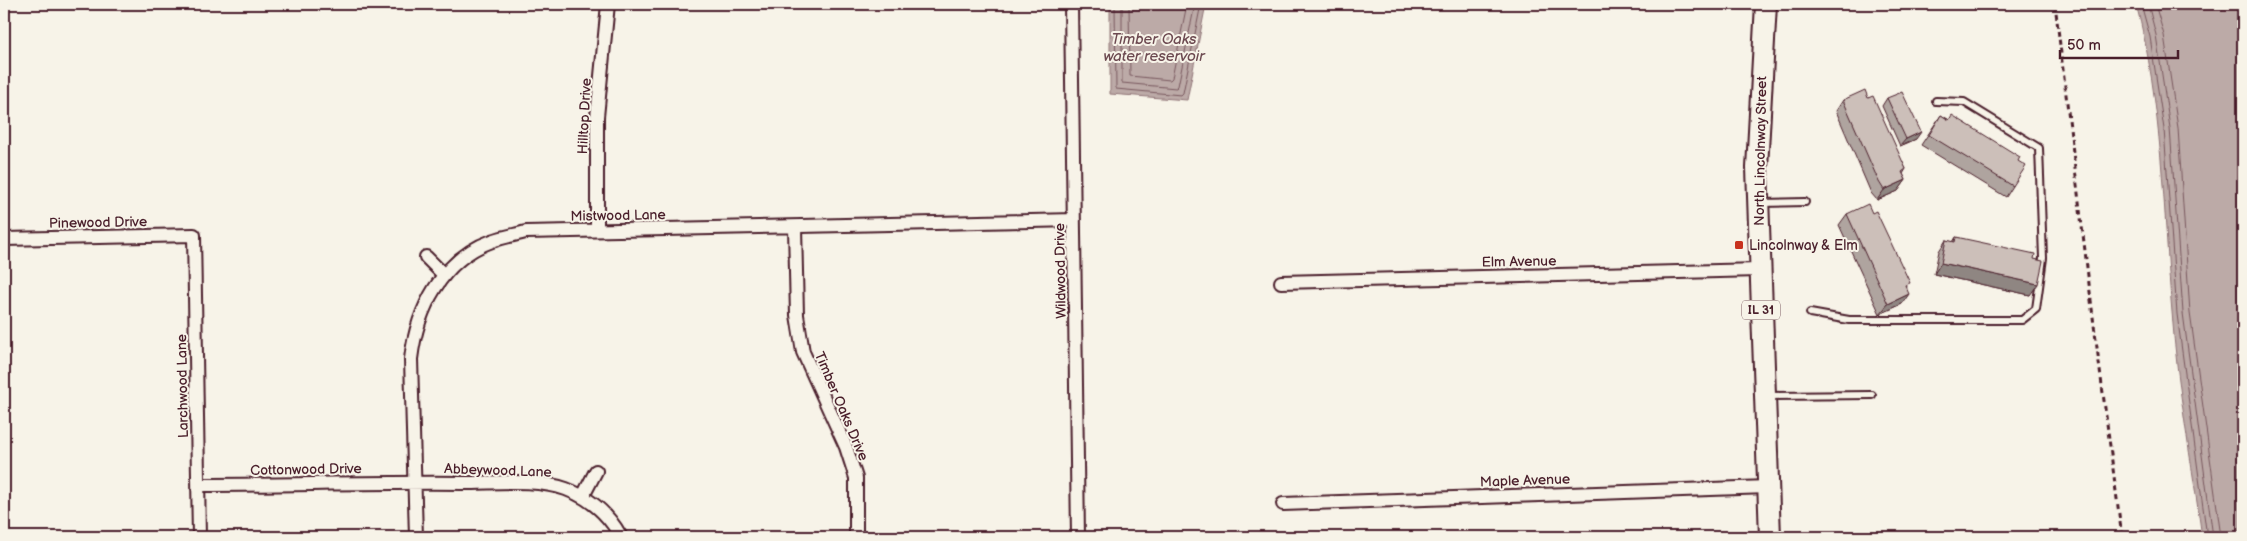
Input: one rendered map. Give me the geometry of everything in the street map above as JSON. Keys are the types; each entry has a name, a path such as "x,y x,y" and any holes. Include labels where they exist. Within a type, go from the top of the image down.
{"main road":[{"name":"North Lincolnway Street","path":"1766,4 1761,83 1758,203 1770,537"}],"street":[{"name":"Hilltop Drive","path":"597,230 597,117 608,4"},
{"name":"Wildwood Drive","path":"1071,4 1078,537"},
{"name":"Mistwood Lane","path":"416,537 412,359 414,338 428,296 444,275 462,258 491,241 526,232 1074,220"},
{"name":"Timber Oaks Drive","path":"795,227 797,315 803,352 846,448 856,478 856,537"},
{"name":"Pinewood Drive","path":"4,239 194,235"},
{"name":"Larchwood Lane","path":"194,235 200,537"},
{"path":"426,257 444,275"},
{"name":"Elm Avenue","path":"1280,282 1759,270"},
{"path":"583,496 596,471"},
{"name":"Cottonwood Drive","path":"199,485 414,482"},
{"name":"Abbeywood Lane","path":"414,482 543,484 564,489 583,496 598,506 621,537"},
{"name":"Maple Avenue","path":"1283,504 1768,486"}],"lane":[{"path":"1810,313 1849,320 2022,320 2036,309 2044,258 2039,148 1964,102 1936,101"},
{"path":"1758,203 1805,202"},
{"path":"1765,396 1872,395"}],"path":[{"path":"2055,4 2122,537"}],"water":[{"name":"Timber Oaks water reservoir","path":"1110,4 1206,4 1187,100 1110,94"},
{"path":"2136,4 2243,4 2243,537 2202,537 2174,340 2157,118 2145,42"}],"building":[{"path":"1865,90 1868,98 1873,96 1906,169 1902,172 1906,180 1884,190 1843,100"},
{"path":"1902,92 1921,132 1906,139 1887,98"},
{"path":"1941,115 1949,120 1952,115 2020,157 2018,161 2026,166 2013,186 1929,135"},
{"path":"1868,204 1872,213 1876,211 1910,283 1905,285 1909,294 1888,304 1847,214"},
{"path":"1956,237 2035,254 2034,259 2043,261 2038,284 1941,263 1946,240 1955,242"}],"place":[{"name":"Lincolnway & Elm","path":"1739,245"}]}
